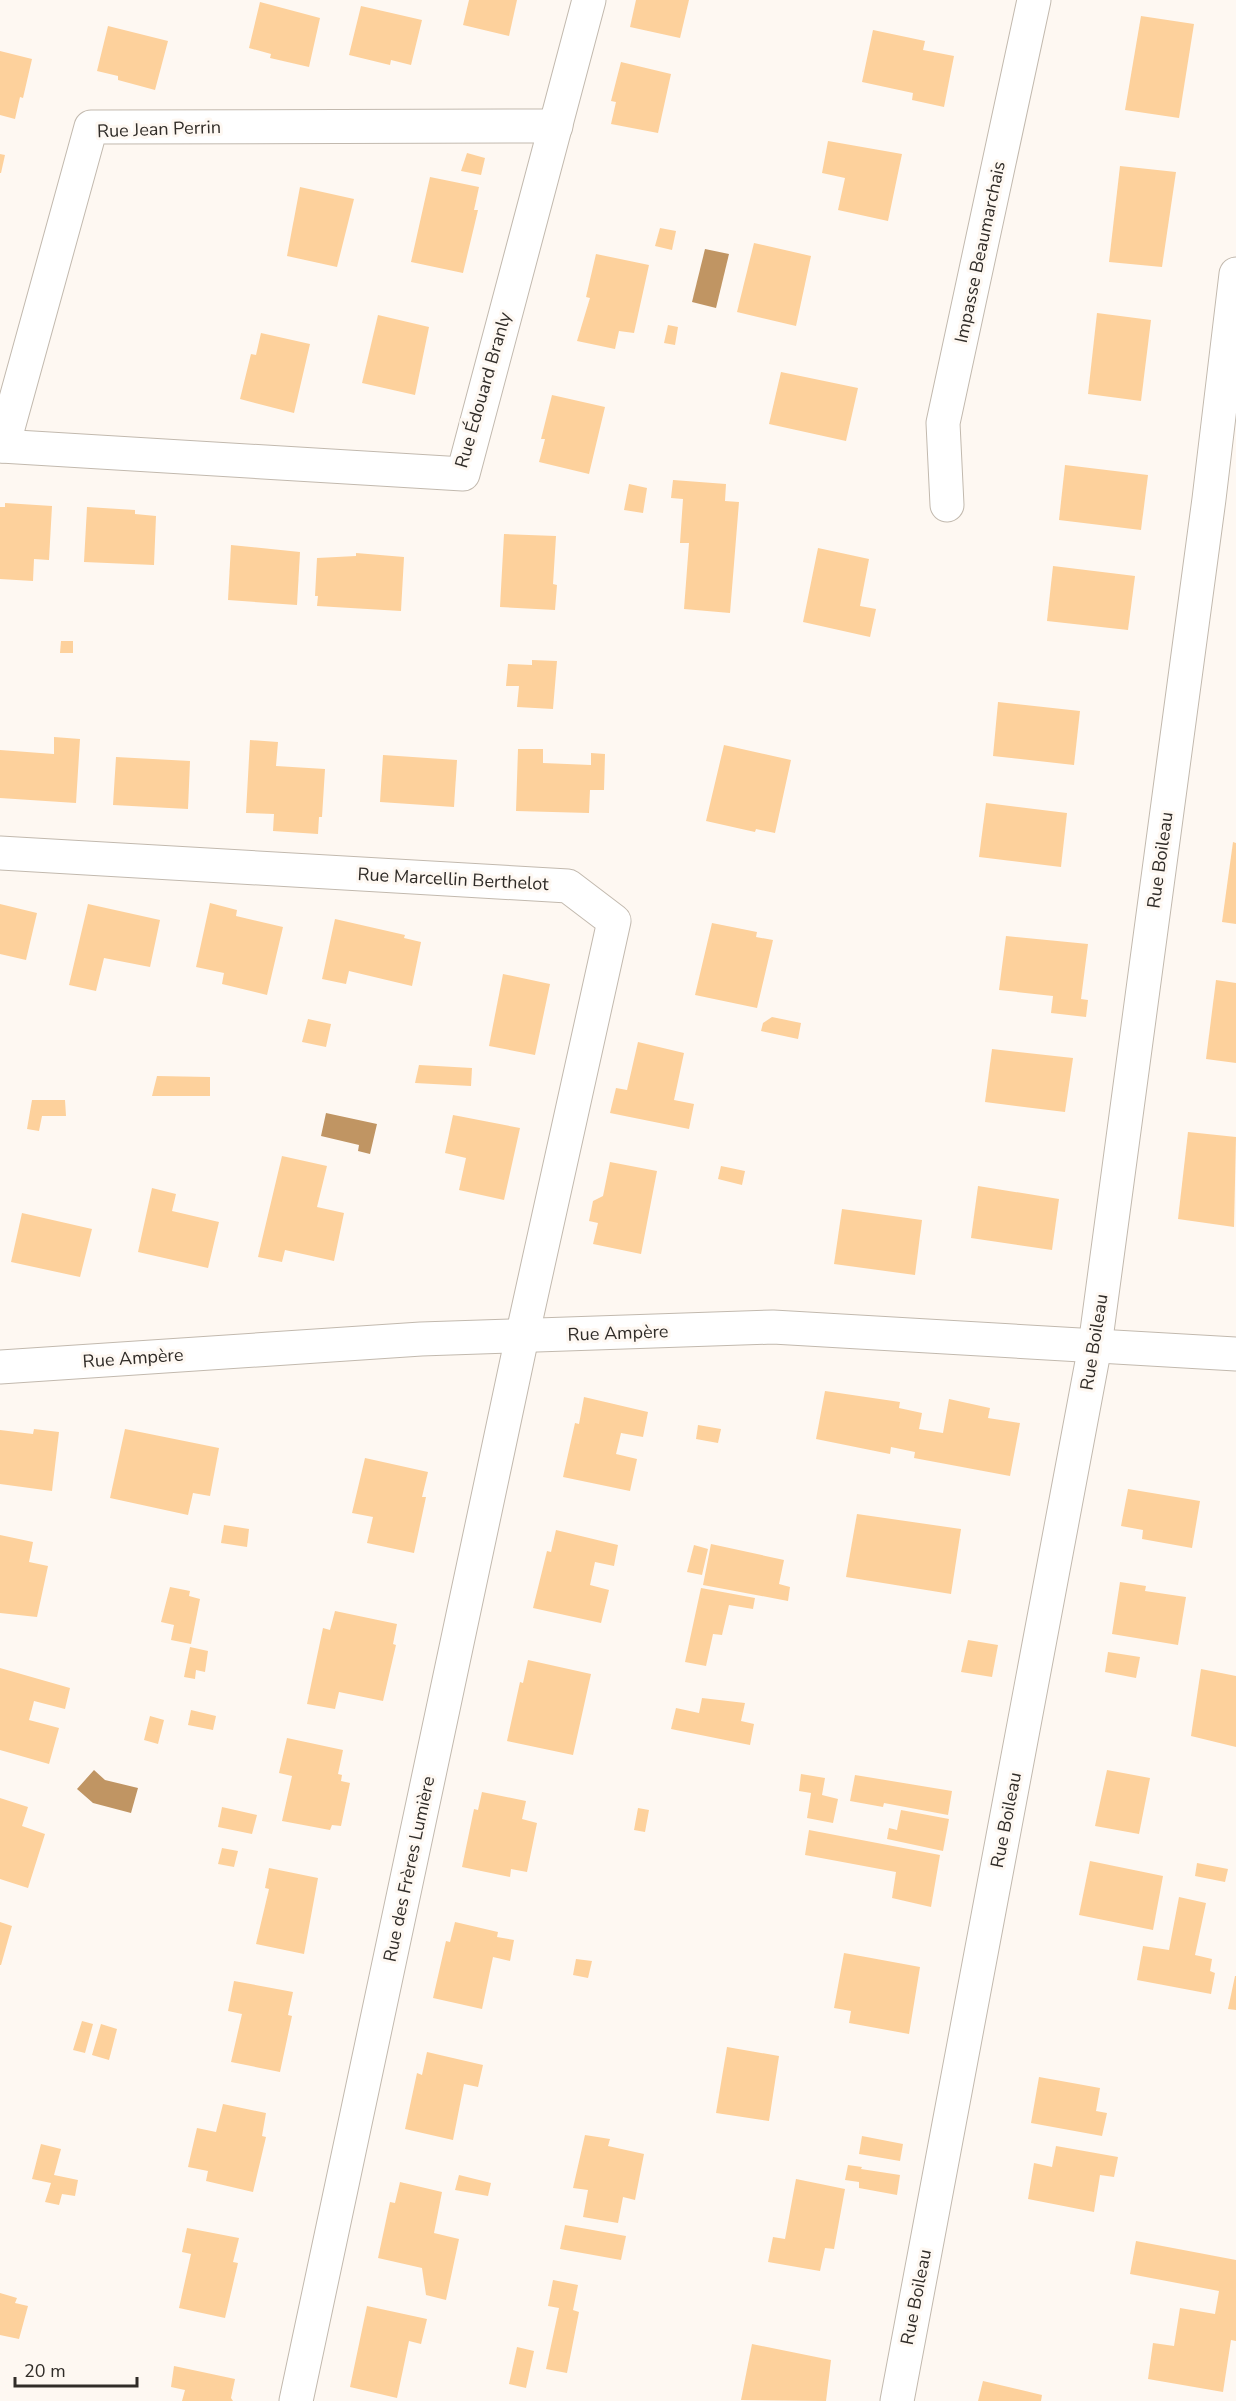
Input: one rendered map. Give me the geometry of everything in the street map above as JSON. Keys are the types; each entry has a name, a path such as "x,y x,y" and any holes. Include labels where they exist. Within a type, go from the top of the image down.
{"street":[{"name":"Rue Édouard Branly","path":"1,446 463,474 589,0"},
{"name":"Impasse Beaumarchais","path":"947,505 943,423 1034,0"},
{"name":"Rue Jean Perrin","path":"1,446 91,127 556,126"},
{"name":"Rue Boileau","path":"897,2401 1095,1346 1222,501 1236,274"},
{"name":"Rue Marcellin Berthelot","path":"0,852 568,886 614,921 522,1337"},
{"name":"Rue Ampère","path":"0,1367 420,1339 773,1327 1236,1354"},
{"name":"Rue des Frères Lumière","path":"296,2401 522,1337"}],"shaded area":[{"path":"705,249 729,254 716,308 692,302"},
{"path":"326,1113 377,1124 370,1154 358,1151 359,1145 321,1136"},
{"path":"94,1770 105,1780 138,1788 131,1813 93,1803 77,1789"}],"building":[{"path":"469,0 517,0 509,36 463,25"},
{"path":"636,0 689,0 680,38 630,27"},
{"path":"260,2 320,18 309,67 270,58 271,54 249,48"},
{"path":"361,6 422,20 411,65 391,60 390,65 349,55"},
{"path":"1141,16 1194,24 1179,118 1125,110"},
{"path":"108,26 168,41 155,90 118,80 118,76 97,71"},
{"path":"873,30 925,41 923,50 954,56 944,107 912,100 913,93 862,82"},
{"path":"0,51 32,59 23,98 20,97 15,119 0,115"},
{"path":"621,62 671,74 658,133 611,124 616,102 611,101"},
{"path":"828,141 902,154 888,221 838,210 845,178 822,173"},
{"path":"467,153 485,158 481,175 461,171"},
{"path":"0,154 5,155 1,173 0,173"},
{"path":"1120,166 1176,172 1162,267 1109,262"},
{"path":"430,177 479,187 474,210 478,210 463,273 411,262"},
{"path":"300,187 354,199 337,267 287,256"},
{"path":"660,228 676,231 672,250 655,246"},
{"path":"754,243 811,256 796,326 737,312"},
{"path":"596,254 649,265 634,333 619,331 615,349 577,341 590,298 586,297"},
{"path":"1097,313 1151,320 1141,401 1088,394"},
{"path":"378,315 429,327 415,395 362,383"},
{"path":"668,325 678,327 675,345 664,343"},
{"path":"261,333 310,344 294,413 240,399 251,354 256,355"},
{"path":"781,372 858,388 846,441 769,424"},
{"path":"552,395 605,407 589,474 539,462 545,439 541,439"},
{"path":"1065,465 1148,475 1141,530 1059,520"},
{"path":"673,480 726,484 725,501 739,502 730,613 684,609 689,543 680,543 683,499 671,498"},
{"path":"629,484 647,488 643,513 624,510"},
{"path":"5,503 52,506 49,560 34,559 33,581 0,579 0,507 5,507"},
{"path":"87,507 135,510 135,514 156,516 154,565 84,562"},
{"path":"504,534 556,536 553,584 557,585 555,610 500,607"},
{"path":"231,545 300,552 297,605 228,600"},
{"path":"818,548 869,559 860,606 876,609 870,637 803,622"},
{"path":"356,553 404,557 401,611 317,606 318,596 315,596 317,558 356,556"},
{"path":"1053,566 1135,576 1128,630 1047,621"},
{"path":"61,641 73,641 73,653 60,653"},
{"path":"532,660 557,661 553,709 517,707 519,686 506,686 508,664 532,665"},
{"path":"998,702 1080,711 1074,765 993,756"},
{"path":"54,737 80,739 76,803 0,798 0,750 54,754"},
{"path":"250,740 278,742 276,766 325,769 322,817 319,817 318,834 273,831 274,814 246,813"},
{"path":"724,745 791,760 775,833 756,829 755,832 706,821"},
{"path":"518,749 543,749 543,763 591,765 591,753 605,754 604,790 590,790 589,813 516,811"},
{"path":"383,755 457,760 454,807 380,802"},
{"path":"116,757 190,761 188,809 113,805"},
{"path":"986,803 1067,813 1061,867 979,857"},
{"path":"1233,842 1236,843 1236,924 1222,922"},
{"path":"210,903 237,910 236,916 283,927 267,995 222,984 224,973 196,967"},
{"path":"0,904 37,913 26,960 0,954"},
{"path":"88,904 160,920 150,967 104,958 96,991 69,985"},
{"path":"335,919 405,935 404,938 421,942 412,986 349,971 346,984 322,979"},
{"path":"712,923 757,932 756,937 773,940 757,1008 695,995"},
{"path":"1006,936 1088,944 1081,999 1088,1000 1086,1017 1051,1013 1053,996 999,990"},
{"path":"503,974 550,984 535,1055 489,1046"},
{"path":"1216,980 1236,983 1236,1063 1206,1059"},
{"path":"772,1017 801,1023 798,1039 761,1031 763,1023"},
{"path":"308,1019 331,1024 326,1047 302,1042"},
{"path":"638,1042 684,1053 674,1100 694,1104 689,1129 610,1113 616,1088 627,1090"},
{"path":"992,1049 1073,1058 1065,1112 985,1102"},
{"path":"419,1065 472,1068 471,1086 415,1083"},
{"path":"157,1076 210,1077 210,1096 152,1096"},
{"path":"32,1100 65,1100 66,1116 42,1116 39,1131 27,1129"},
{"path":"453,1115 520,1128 504,1200 459,1190 466,1158 445,1153"},
{"path":"1188,1132 1236,1137 1234,1227 1178,1219"},
{"path":"282,1156 327,1166 317,1207 344,1213 334,1261 285,1250 282,1262 258,1257"},
{"path":"610,1162 657,1171 641,1254 593,1244 598,1223 589,1221 593,1201 603,1196"},
{"path":"721,1166 745,1171 742,1185 718,1179"},
{"path":"978,1186 1059,1199 1052,1250 971,1238"},
{"path":"152,1188 176,1194 172,1211 219,1222 208,1268 138,1252"},
{"path":"842,1209 922,1220 915,1275 834,1264"},
{"path":"22,1213 92,1229 80,1277 11,1262"},
{"path":"825,1391 900,1402 899,1408 922,1413 919,1429 943,1433 949,1399 990,1408 988,1418 1020,1423 1010,1476 914,1458 915,1452 891,1447 890,1454 816,1439"},
{"path":"584,1397 648,1412 643,1437 621,1433 616,1454 637,1459 630,1491 563,1477 575,1423 579,1424"},
{"path":"698,1425 721,1429 718,1443 696,1439"},
{"path":"34,1429 59,1432 52,1491 0,1484 0,1430 33,1434"},
{"path":"125,1429 219,1448 210,1496 193,1493 188,1515 110,1498"},
{"path":"365,1458 428,1472 422,1497 426,1497 414,1553 367,1543 373,1517 352,1513"},
{"path":"1128,1489 1200,1501 1192,1548 1142,1539 1143,1530 1121,1526"},
{"path":"857,1514 961,1529 951,1594 846,1577"},
{"path":"224,1525 249,1529 247,1547 221,1543"},
{"path":"556,1530 618,1545 614,1566 595,1562 590,1585 609,1590 601,1623 533,1608 547,1551 551,1552"},
{"path":"0,1535 33,1542 29,1562 48,1566 37,1617 0,1613"},
{"path":"711,1544 784,1560 779,1584 790,1587 788,1601 703,1585"},
{"path":"694,1545 708,1549 702,1575 687,1572"},
{"path":"1120,1582 1146,1586 1145,1591 1186,1597 1178,1645 1112,1634"},
{"path":"170,1587 190,1591 189,1596 200,1599 191,1644 171,1640 174,1625 161,1622"},
{"path":"701,1588 755,1598 753,1609 729,1605 722,1635 713,1634 706,1666 685,1662"},
{"path":"335,1611 397,1624 393,1644 396,1645 383,1701 339,1692 335,1709 307,1704 323,1628 330,1630"},
{"path":"968,1640 998,1645 992,1677 961,1672"},
{"path":"190,1647 208,1651 205,1672 196,1670 195,1679 184,1677"},
{"path":"1108,1652 1140,1657 1136,1678 1105,1672"},
{"path":"528,1660 591,1674 573,1755 507,1741 520,1682 523,1683"},
{"path":"0,1668 70,1688 65,1709 34,1701 29,1720 59,1728 49,1764 0,1750"},
{"path":"1201,1669 1236,1676 1236,1747 1191,1736"},
{"path":"702,1698 745,1703 741,1721 754,1724 750,1745 671,1729 676,1708 699,1713"},
{"path":"191,1710 216,1716 213,1730 188,1725"},
{"path":"150,1716 164,1720 158,1744 144,1740"},
{"path":"287,1738 343,1750 338,1774 342,1775 341,1781 350,1783 341,1826 332,1825 330,1830 282,1821 292,1776 279,1773"},
{"path":"1107,1770 1150,1778 1139,1834 1095,1826"},
{"path":"801,1774 825,1778 822,1795 838,1799 833,1823 807,1818 811,1793 799,1791"},
{"path":"855,1775 952,1791 948,1815 884,1803 883,1807 850,1801"},
{"path":"482,1792 526,1801 522,1819 537,1823 527,1872 511,1869 510,1877 462,1867 474,1809 478,1810"},
{"path":"0,1798 28,1807 22,1826 45,1834 28,1888 0,1879"},
{"path":"222,1807 257,1815 252,1834 218,1827"},
{"path":"638,1808 649,1810 645,1832 634,1830"},
{"path":"901,1810 949,1819 943,1851 887,1839 889,1828 897,1830"},
{"path":"809,1830 940,1855 931,1907 892,1898 896,1872 805,1855"},
{"path":"222,1848 238,1851 234,1867 218,1864"},
{"path":"1090,1861 1163,1876 1153,1930 1079,1915"},
{"path":"1197,1863 1228,1869 1225,1882 1195,1876"},
{"path":"269,1868 318,1878 304,1954 256,1944 269,1889 265,1888"},
{"path":"1179,1897 1206,1903 1195,1955 1212,1959 1210,1971 1215,1973 1211,1994 1137,1980 1143,1946 1169,1950"},
{"path":"0,1922 12,1926 1,1965 0,1965"},
{"path":"455,1922 498,1932 497,1937 514,1940 510,1961 493,1957 482,2009 433,1998 446,1941 450,1942"},
{"path":"844,1953 920,1967 909,2034 849,2023 851,2011 834,2008"},
{"path":"576,1959 592,1961 588,1978 573,1975"},
{"path":"1236,1976 1236,2010 1228,2009"},
{"path":"234,1981 293,1992 288,2015 292,2016 280,2072 231,2062 242,2014 228,2011"},
{"path":"82,2021 93,2024 85,2053 73,2050"},
{"path":"101,2024 117,2029 109,2060 92,2055"},
{"path":"727,2047 779,2056 769,2121 716,2113"},
{"path":"427,2052 483,2065 478,2087 464,2084 453,2140 405,2129 417,2073 422,2075"},
{"path":"1039,2077 1100,2088 1096,2111 1107,2113 1102,2136 1031,2123"},
{"path":"223,2104 266,2113 262,2136 266,2137 253,2192 206,2181 208,2171 188,2167 197,2128 216,2132"},
{"path":"585,2135 610,2139 608,2146 644,2154 635,2200 623,2197 618,2223 583,2217 588,2190 573,2188"},
{"path":"862,2136 903,2144 900,2161 859,2154"},
{"path":"41,2144 61,2149 54,2175 78,2180 75,2196 62,2194 59,2205 45,2202 51,2183 32,2179"},
{"path":"1056,2146 1118,2157 1114,2177 1100,2175 1094,2212 1028,2199 1034,2163 1052,2167"},
{"path":"848,2165 900,2175 897,2195 859,2188 859,2182 845,2180"},
{"path":"459,2175 491,2183 488,2196 455,2190"},
{"path":"796,2179 845,2189 834,2249 825,2248 820,2271 768,2262 773,2237 785,2239"},
{"path":"400,2182 442,2192 434,2233 459,2239 446,2300 426,2295 422,2268 378,2258 390,2202 395,2203"},
{"path":"565,2225 626,2236 621,2260 560,2249"},
{"path":"187,2228 239,2238 233,2262 238,2263 225,2318 179,2308 191,2254 182,2252"},
{"path":"1136,2241 1236,2260 1236,2341 1231,2340 1223,2392 1148,2379 1153,2343 1174,2346 1180,2308 1215,2314 1219,2291 1130,2274"},
{"path":"553,2280 578,2285 573,2310 579,2312 567,2373 546,2369 559,2308 548,2306"},
{"path":"0,2293 17,2298 15,2303 28,2306 19,2339 0,2335"},
{"path":"367,2306 427,2319 421,2344 409,2341 397,2398 350,2387"},
{"path":"752,2344 831,2360 826,2401 741,2400"},
{"path":"517,2347 534,2351 526,2388 509,2384"},
{"path":"174,2366 235,2379 231,2398 233,2401 182,2401 185,2390 171,2387"},
{"path":"983,2381 1042,2395 1041,2401 978,2401"}]}
